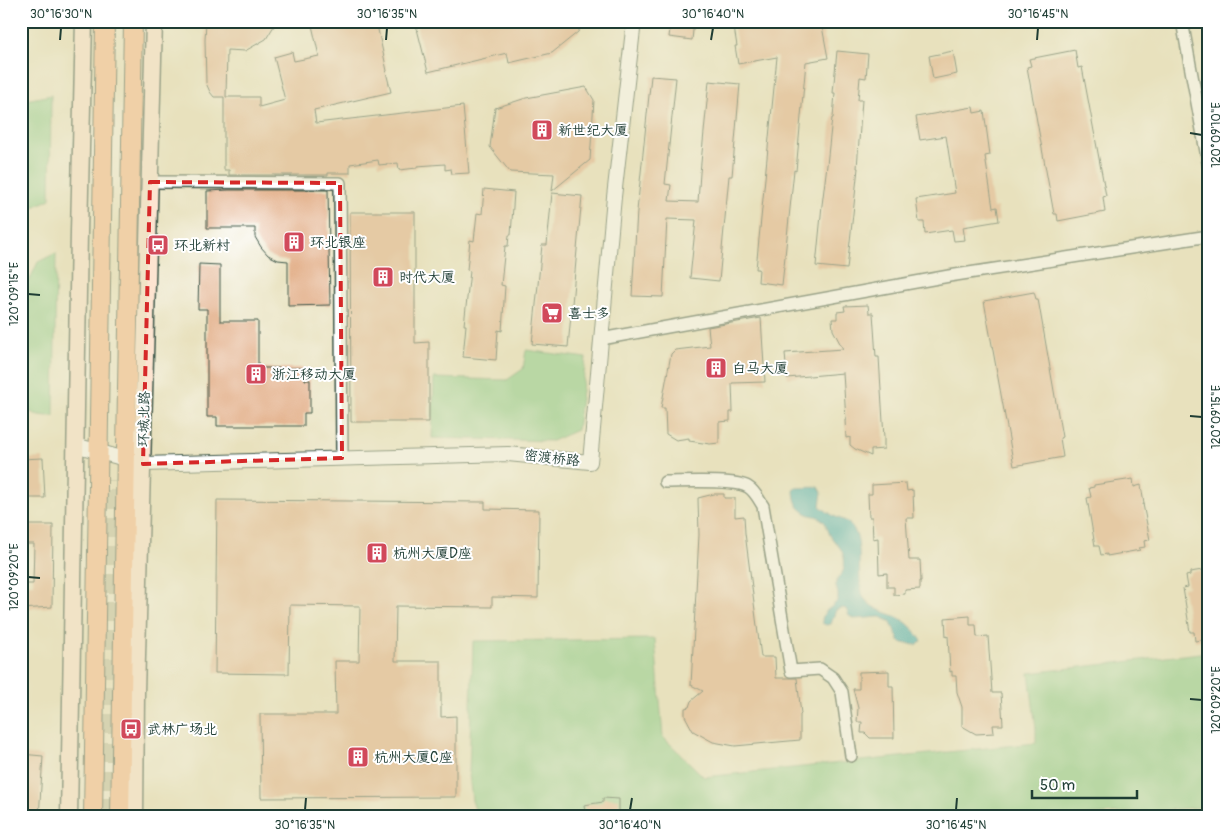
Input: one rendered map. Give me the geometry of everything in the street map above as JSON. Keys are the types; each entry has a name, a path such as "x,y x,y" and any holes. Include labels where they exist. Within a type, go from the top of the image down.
{"main road":[{"path":"69,817 78,241 84,21"},
{"path":"93,817 106,21"},
{"name":"环城北路","path":"133,21 135,817"},
{"name":"环城北路","path":"120,817 134,462 150,182 154,21"}],"street":[{"name":"密渡桥路","path":"75,445 134,462 508,454 590,462 614,197 634,21"},
{"path":"1182,21 1209,168"},
{"path":"150,182 340,184 342,458"},
{"path":"601,339 949,276 1209,236"},
{"path":"665,482 742,484 751,489 763,506 791,671 820,669 834,678 842,692 852,756"}],"highlighted area":[{"path":"150,182 340,183 342,458 143,464"}],"green space":[{"path":"51,95 50,199 21,213 21,101"},
{"path":"56,253 54,416 44,416 32,413 21,404 21,287 30,279 38,262"},
{"path":"526,350 586,358 577,430 552,441 432,438 434,378 507,380 523,369"},
{"path":"655,639 663,737 704,777 1036,743 1029,673 1209,652 1209,807 1062,817 478,817 472,801 469,774 473,641"}],"water":[{"path":"819,487 822,492 820,506 848,523 857,537 860,579 864,598 876,609 907,623 922,641 918,645 900,642 890,621 880,617 855,619 849,616 846,609 842,608 836,610 831,624 826,625 822,623 824,614 838,598 836,583 844,569 844,556 829,533 826,524 819,517 810,515 799,508 794,488"},
{"path":"1209,813 1209,817 1156,817"}],"building":[{"path":"206,21 277,21 266,39 245,51 227,50 226,97 259,97 259,107 285,100 274,57 292,52 294,61 319,56 311,21 370,21 371,26 377,25 391,92 314,110 316,123 463,106 469,173 452,174 451,169 445,170 445,164 417,166 417,168 399,170 398,163 379,165 378,160 350,164 350,173 328,173 328,175 229,175 229,170 224,170 224,97 214,97 206,83"},
{"path":"415,21 585,21 578,32 552,53 509,63 507,53 428,72"},
{"path":"671,21 694,21 692,40 669,37"},
{"path":"733,21 821,21 828,58 806,62 796,171 794,170 782,285 758,282 759,269 756,269 777,57 738,64"},
{"path":"1075,50 1078,68 1082,67 1106,196 1103,197 1105,212 1058,221 1057,214 1054,214 1027,67 1031,66 1029,59"},
{"path":"837,51 868,54 866,78 860,77 858,100 862,100 858,168 847,269 816,266 833,118"},
{"path":"953,51 957,74 933,79 929,56"},
{"path":"651,76 676,78 665,184 671,185 669,201 698,202 709,81 740,84 732,176 729,176 719,281 690,278 696,220 667,219 663,297 632,296 637,211"},
{"name":"新世纪大厦","path":"586,87 594,100 590,160 552,191 554,174 510,172 490,147 495,108 526,98"},
{"path":"973,107 974,113 984,111 990,155 985,156 993,208 997,207 999,221 963,227 965,240 954,241 952,230 925,234 924,222 919,222 916,199 955,193 946,136 920,140 916,117"},
{"path":"484,189 514,192 511,235 509,235 508,246 505,246 501,285 505,286 502,331 498,330 496,360 463,357 466,325 464,325 470,271 467,270 470,240 474,241 477,213 482,214"},
{"name":"环北银座","path":"328,190 330,305 288,306 288,261 278,260 268,255 255,237 255,228 207,228 207,191"},
{"path":"552,193 582,196 568,347 532,344 542,245 547,245"},
{"name":"时代大厦","path":"350,212 415,212 415,343 429,342 429,422 351,422"},
{"name":"浙江移动大厦","path":"199,264 220,265 220,321 258,321 258,368 305,368 305,380 310,380 310,413 304,413 304,426 217,426 217,417 207,417 207,309 198,309"},
{"path":"1034,292 1036,299 1038,299 1062,437 1060,438 1063,457 1014,466 984,301"},
{"path":"868,305 869,313 873,313 876,357 879,357 884,438 884,449 871,450 871,456 855,449 850,445 850,437 846,438 843,373 787,378 785,353 843,349 833,330 832,319 837,319 837,312 845,311 844,306"},
{"name":"白马大厦","path":"761,318 765,382 732,383 733,412 730,412 730,421 719,422 719,443 710,444 689,441 689,438 676,440 666,434 665,408 661,408 671,354 675,350 710,346 708,327"},
{"path":"43,458 45,498 21,498 21,459"},
{"path":"1133,479 1134,487 1141,485 1150,540 1144,541 1145,547 1139,548 1140,550 1107,556 1107,554 1101,555 1099,546 1095,546 1087,498 1091,497 1089,488 1094,487 1094,485"},
{"path":"906,483 907,491 913,490 914,518 906,518 909,560 920,560 921,581 920,589 905,590 905,594 894,595 894,587 887,587 887,573 879,574 878,538 873,539 872,517 869,517 868,494 872,494 872,485"},
{"path":"714,494 724,494 724,498 735,498 735,517 744,516 761,657 775,657 776,678 797,678 801,714 800,740 735,746 713,742 693,731 685,716 685,708 689,707 691,701 703,691 691,685 699,535 698,498"},
{"name":"杭州大厦D座","path":"217,500 485,502 485,509 539,510 538,598 492,597 492,607 396,606 395,661 441,661 441,717 456,716 456,797 261,798 260,714 336,714 335,661 359,661 360,606 290,605 289,674 215,673"},
{"path":"21,525 53,525 52,607 21,609 21,584 33,584 34,544 21,544"},
{"path":"1209,569 1209,639 1195,641 1194,632 1190,632 1183,588 1188,587 1186,576 1190,575 1190,572"},
{"path":"970,616 970,625 976,625 977,637 988,636 992,693 1001,693 1003,725 993,725 994,733 976,734 962,726 962,707 957,692 956,676 952,676 952,671 950,672 945,618"},
{"path":"889,671 889,686 893,686 894,738 870,738 865,733 861,733 862,722 857,722 858,708 853,689 859,689 859,672"},
{"path":"21,754 43,756 39,817 21,817"},
{"path":"603,798 619,799 619,817 586,817 584,805 603,802"}],"tunnel":[{"path":"106,480 106,817"}],"place":[{"name":"新世纪大厦","path":"542,130"},
{"name":"环北银座","path":"294,242"},
{"name":"环北新村","path":"158,245"},
{"name":"时代大厦","path":"383,277"},
{"name":"喜士多","path":"552,313"},
{"name":"白马大厦","path":"716,368"},
{"name":"浙江移动大厦","path":"256,374"},
{"name":"杭州大厦D座","path":"377,553"},
{"name":"武林广场北","path":"131,729"},
{"name":"杭州大厦C座","path":"358,757"}]}
